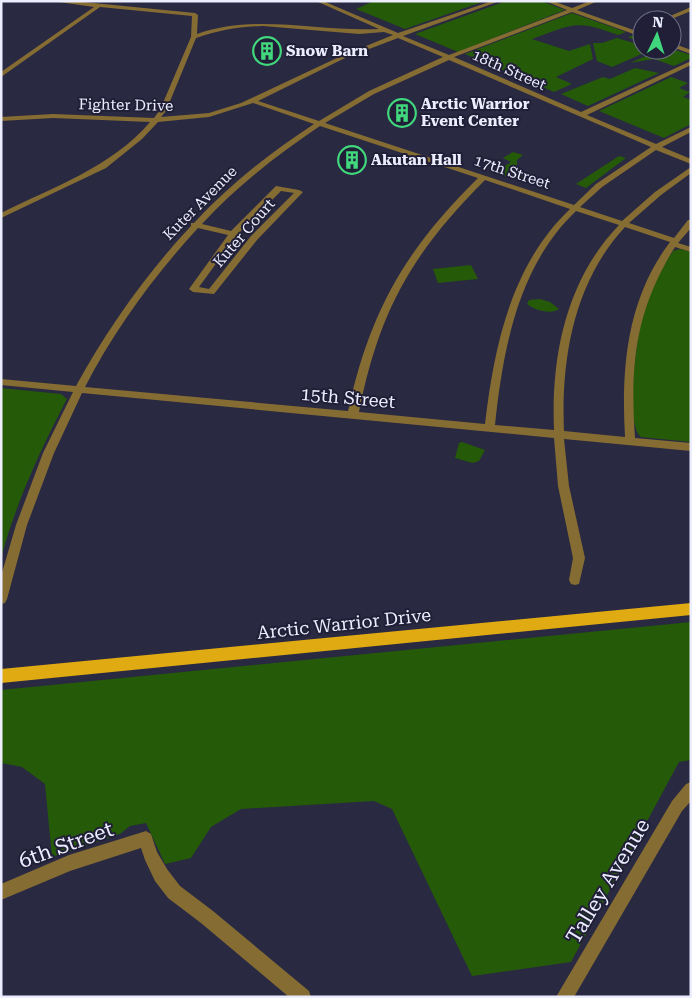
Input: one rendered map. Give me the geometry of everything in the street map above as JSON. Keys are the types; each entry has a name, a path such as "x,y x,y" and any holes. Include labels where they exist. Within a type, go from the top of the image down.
{"main road":[{"name":"Arctic Warrior Drive","path":"1,676 691,610"}],"street":[{"path":"1,216 103,166 140,138 163,111 194,37 195,15 54,1"},
{"name":"18th Street","path":"318,1 397,37 520,81 691,153"},
{"name":"Fighter Drive","path":"1,119 48,116 154,121 211,114 255,102 314,70 406,33 498,1"},
{"path":"547,1 632,31"},
{"name":"Kuter Avenue","path":"1,599 32,500 62,425 79,390 128,307 158,267 194,225 258,166 319,122 399,78 596,1"},
{"path":"1,75 98,6"},
{"name":"18th Street","path":"348,8 406,33 581,116 691,162"},
{"path":"194,37 212,29 281,24 362,33 393,28"},
{"path":"581,116 691,63"},
{"path":"513,85 520,81"},
{"name":"17th Street","path":"255,102 574,207 674,242 691,250"},
{"path":"490,427 494,380 509,314 538,252 574,207 608,178 656,147 691,129"},
{"path":"574,580 579,559 562,477 559,433 560,378 565,337 572,311 598,257 624,224 653,195 691,169"},
{"path":"353,414 367,353 392,295 428,237 446,215 484,177"},
{"name":"Kuter Court","path":"279,188 299,192 254,238 211,292 193,288 233,234 279,188"},
{"path":"630,440 627,399 628,362 633,330 653,275 674,242 691,222"},
{"name":"Kuter Court","path":"194,225 233,234"},
{"name":"15th Street","path":"1,382 691,446"},
{"name":"Talley Avenue","path":"564,997 677,806 691,789"},
{"name":"6th Street","path":"1,892 69,863 146,839 154,862 174,892 303,997"}],"green space":[{"path":"374,1 485,1 405,29 356,9"},
{"path":"506,1 541,1 565,10 458,52 415,34"},
{"path":"572,13 626,32 618,35 593,27 575,25 532,39 569,51 590,44 593,59 556,77 572,84 554,92 465,54"},
{"path":"617,38 632,42 632,58 612,67 597,61 593,43 602,43"},
{"path":"682,52 691,55 691,58 674,66 657,60 682,60"},
{"path":"637,60 648,60 630,63"},
{"path":"635,68 659,73 588,106 561,94 603,77 610,79"},
{"path":"671,77 688,83 679,88 690,92 683,97 691,100 691,124 664,138 599,111"},
{"path":"513,152 523,155 517,160 517,165 512,168 514,173 530,173 538,178 530,183 501,175 499,170 511,162 503,158"},
{"path":"619,156 626,158 586,188 576,184"},
{"path":"680,249 691,252 691,442 641,437 636,429 633,415 635,357 644,312 654,284 664,265 673,251"},
{"path":"471,265 478,279 438,283 433,269"},
{"path":"540,299 550,302 559,309 552,312 543,311 527,304 529,300"},
{"path":"1,388 61,394 67,399 30,477 14,517 1,558"},
{"path":"462,442 485,450 479,461 473,463 455,458 459,443"},
{"path":"691,622 691,760 679,762 571,962 472,976 392,809 374,801 241,809 211,827 191,858 165,864 146,823 130,826 120,834 52,857 45,784 22,767 1,763 1,690"}],"place":[{"name":"Snow Barn","path":"267,51"},
{"name":"Arctic Warrior Event Center","path":"402,113"},
{"name":"Akutan Hall","path":"352,160"}]}
